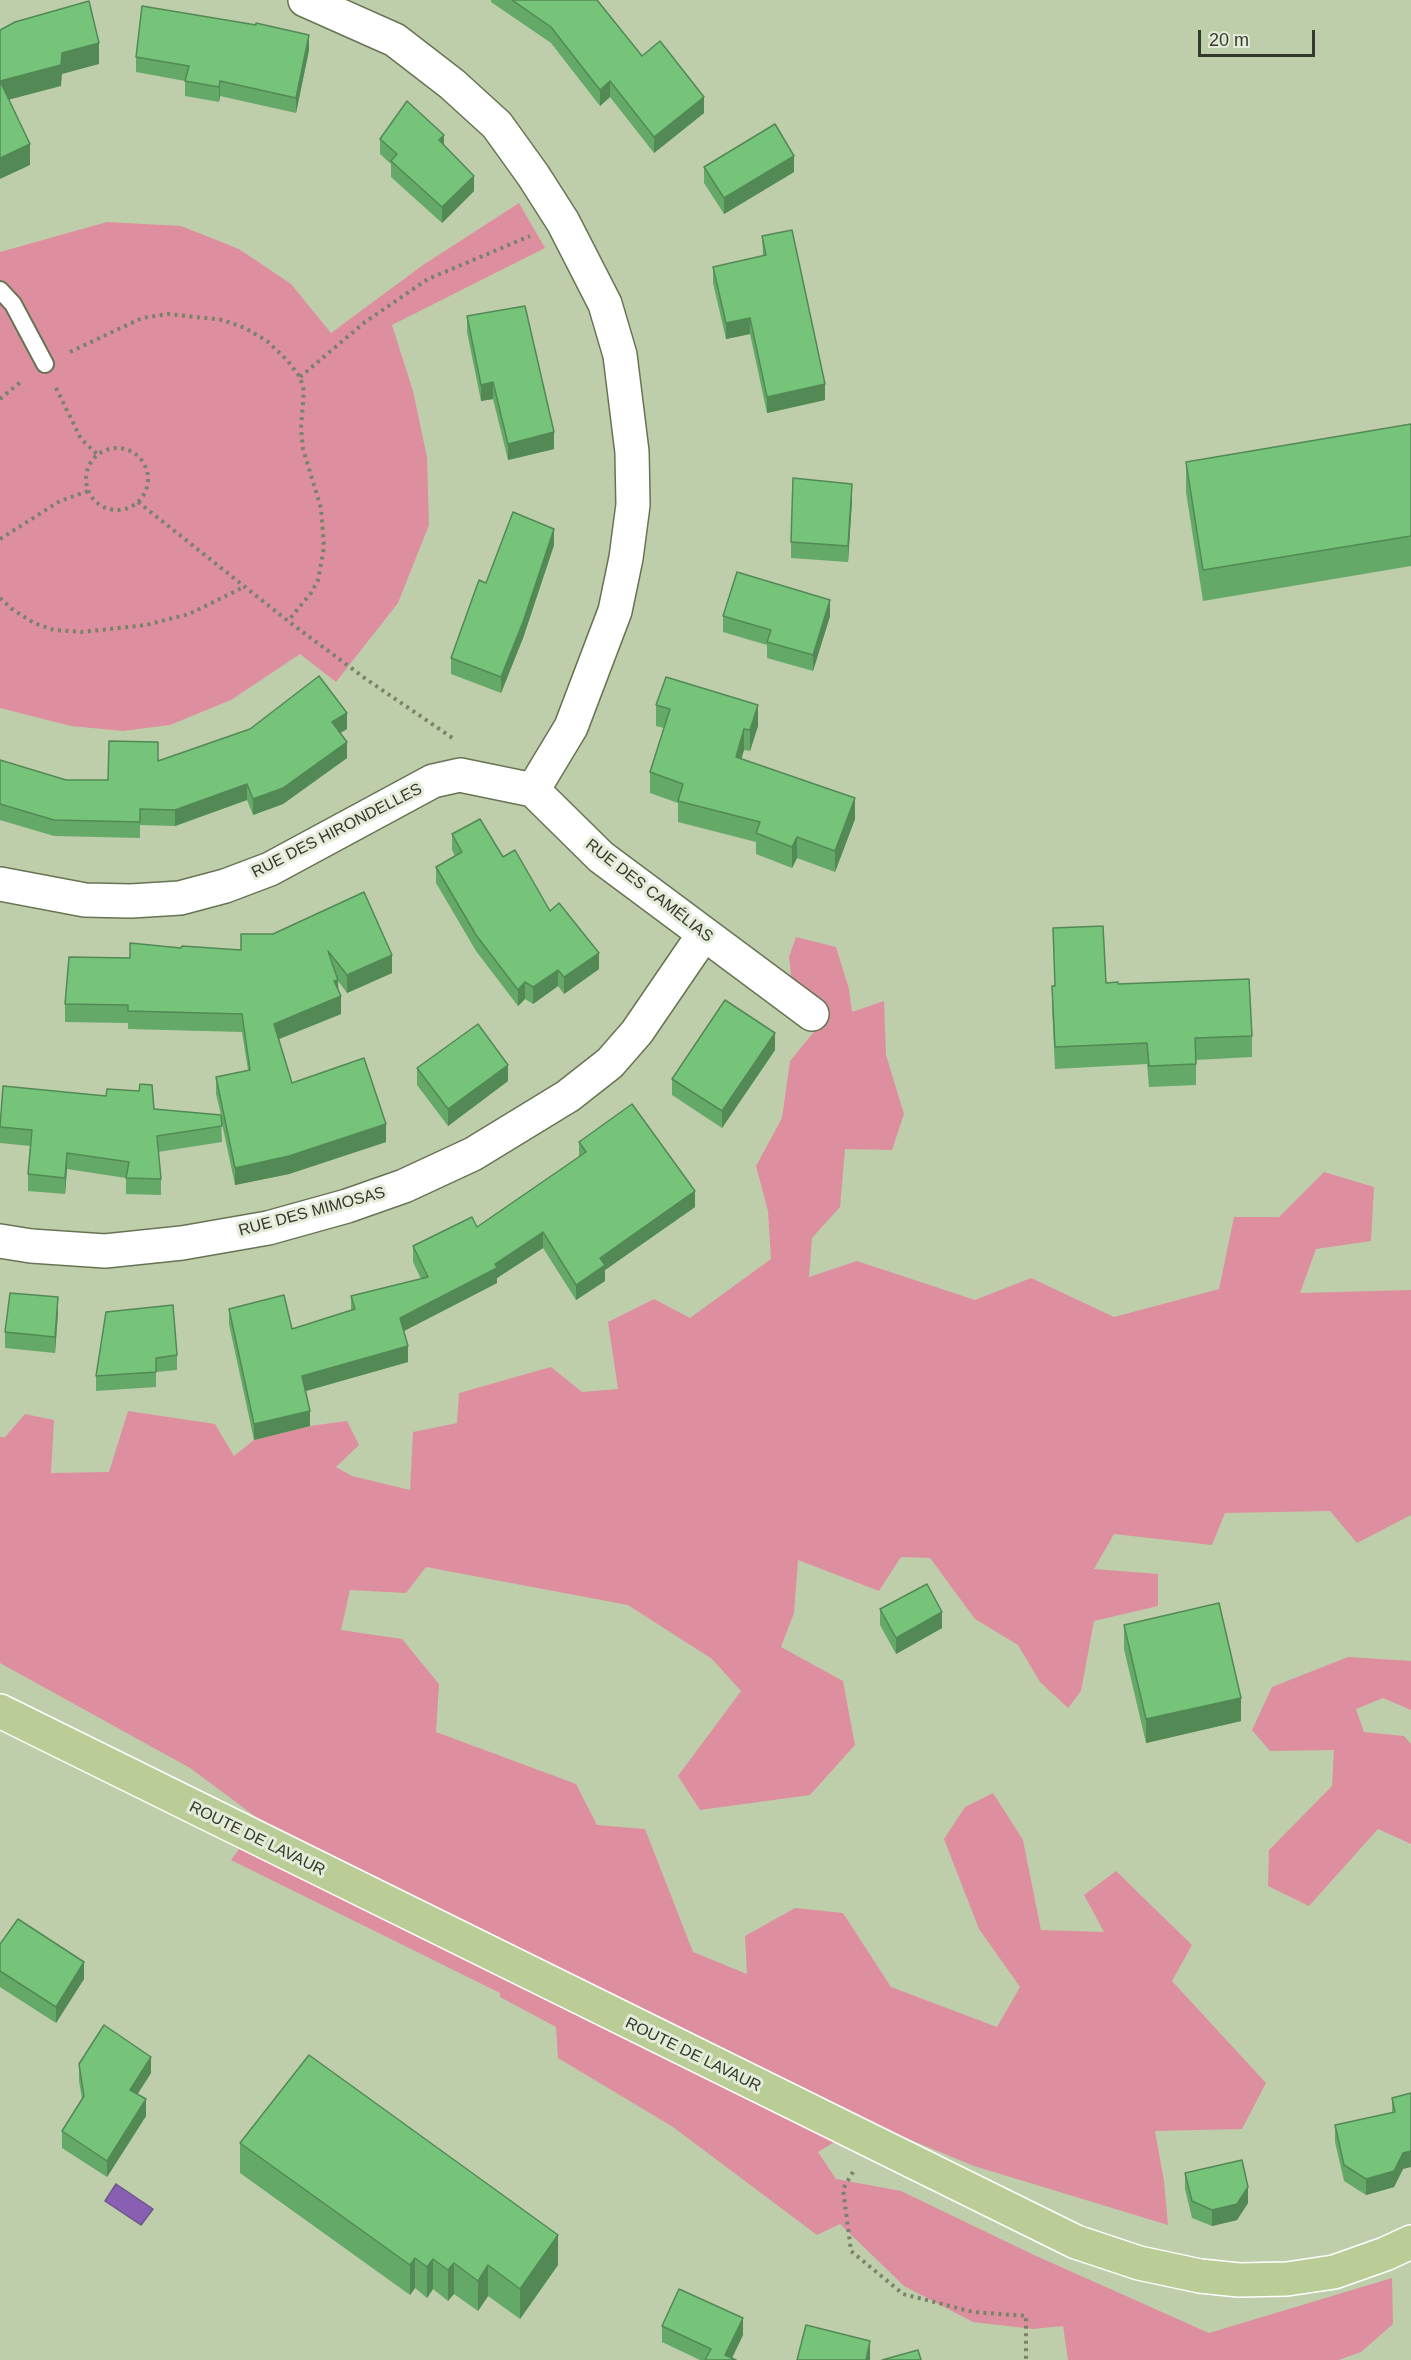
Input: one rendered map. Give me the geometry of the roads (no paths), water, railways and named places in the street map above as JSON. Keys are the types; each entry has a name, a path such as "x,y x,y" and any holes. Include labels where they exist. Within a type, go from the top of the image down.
{"main road":[{"name":"ROUTE DE LAVAUR","path":"0,1712 1076,2242 1139,2263 1200,2276 1239,2280 1287,2279 1334,2272 1386,2254 1411,2242"}],"street":[{"path":"305,0 395,40 452,84 497,125 563,222 605,304 620,355 632,453 633,505 626,558 615,611 571,727 532,790"},
{"name":"RUE DES HIRONDELLES","path":"0,884 85,900 130,901 180,897 225,886 270,869 434,781 460,775 532,790"},
{"name":"RUE DES CAMÉLIAS","path":"532,790 601,857 812,1014"},
{"name":"RUE DES MIMOSAS","path":"0,1240 31,1246 105,1251 182,1243 268,1228 347,1206 404,1186 473,1154 568,1096 610,1063 649,1016 704,934"}],"lane":[{"path":"0,290 17,312 45,364"}]}
